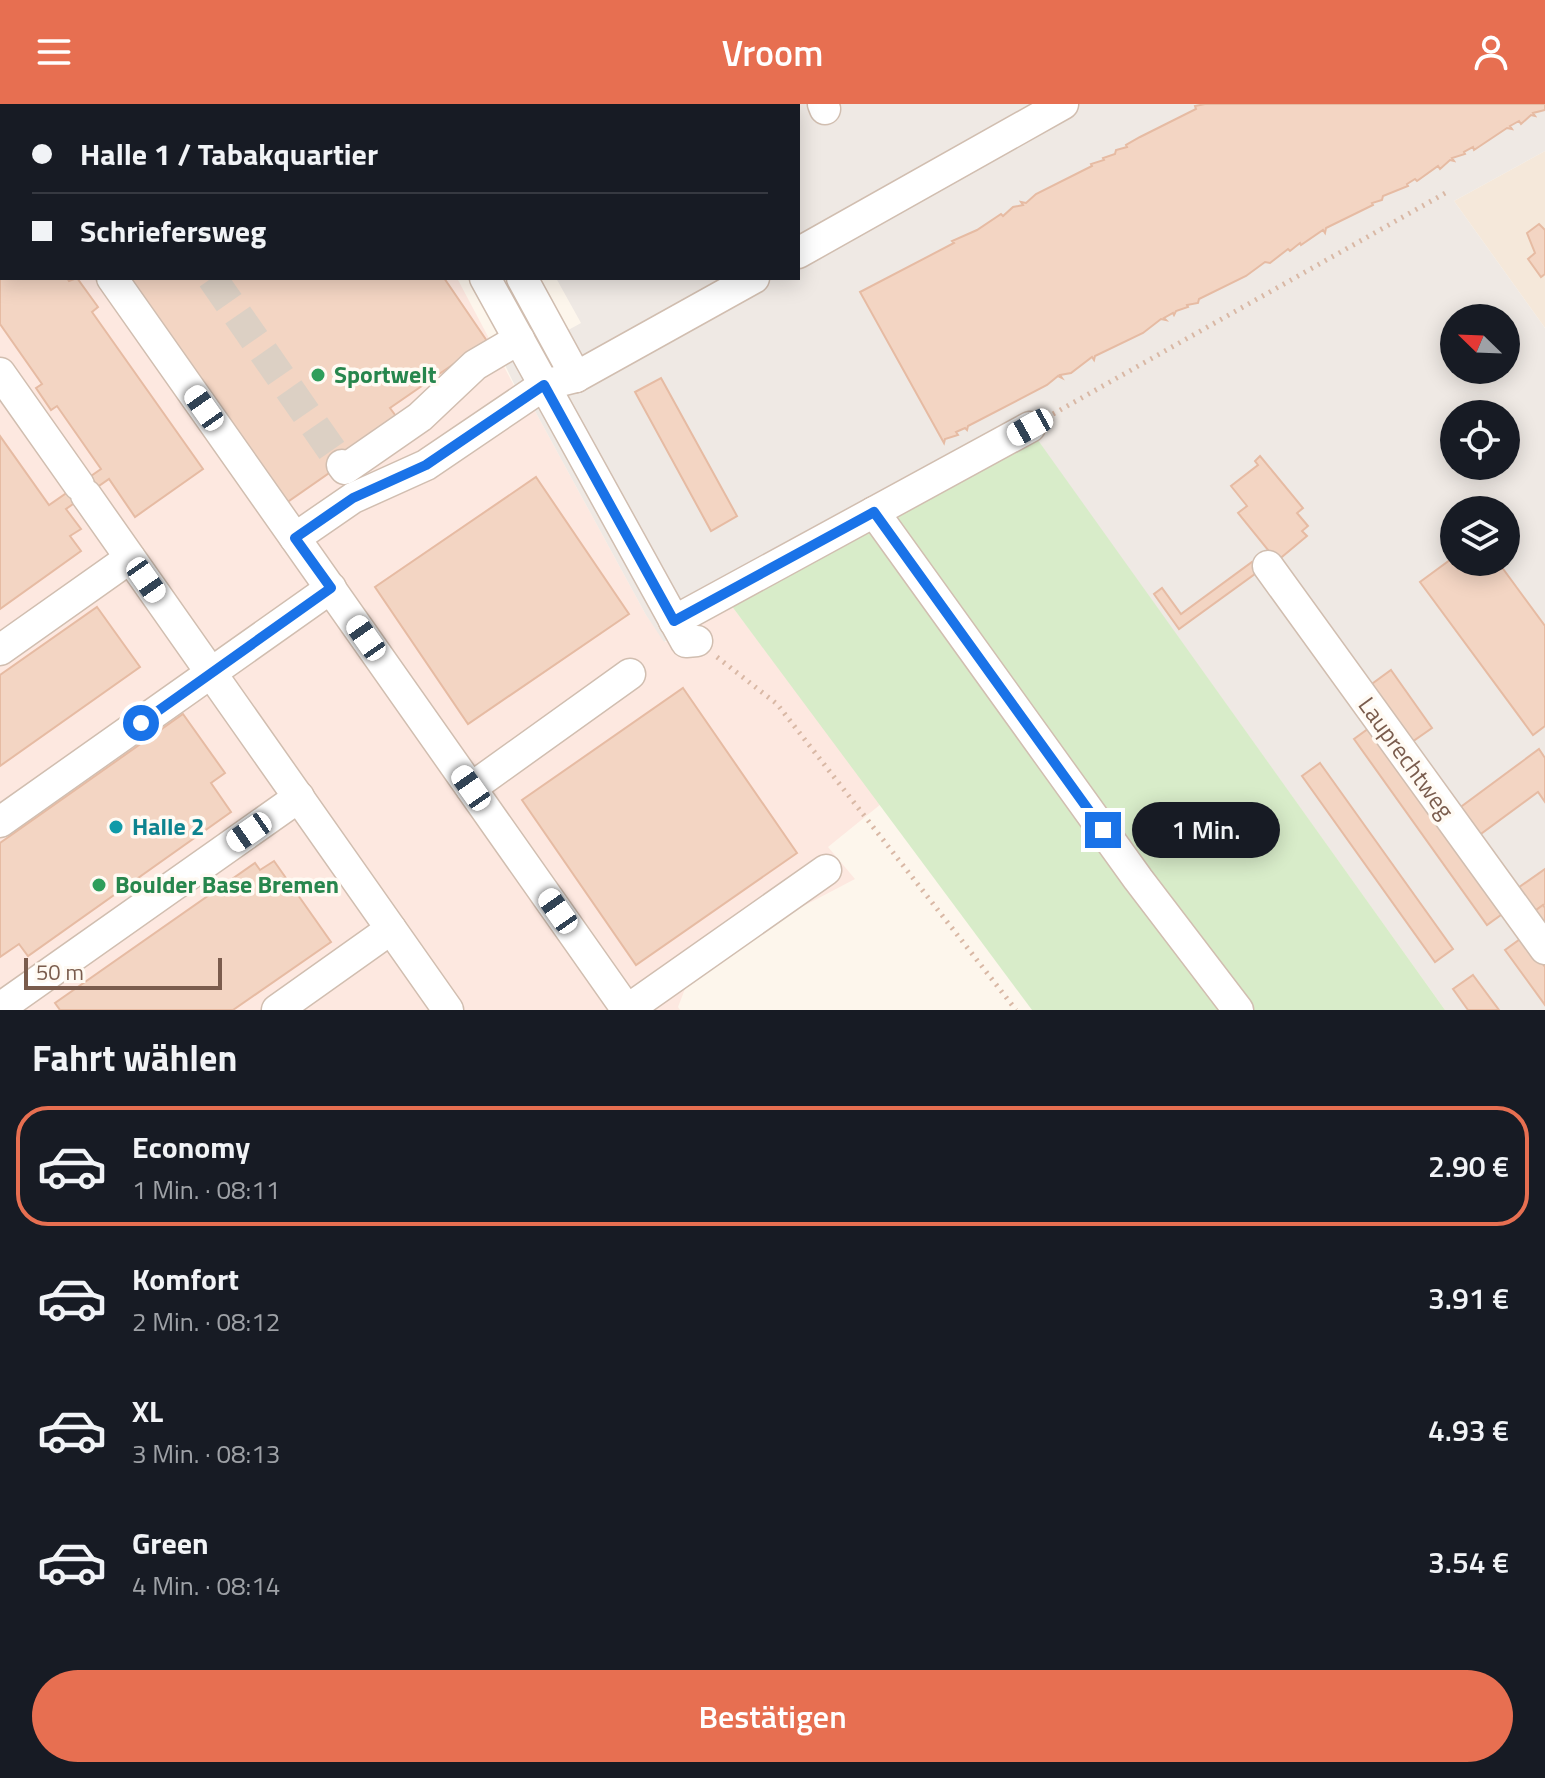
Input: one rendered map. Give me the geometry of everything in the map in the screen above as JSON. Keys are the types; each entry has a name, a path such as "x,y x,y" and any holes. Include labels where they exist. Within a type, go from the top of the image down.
{"street":[{"path":"800,252 1063,104"},
{"path":"113,280 627,1010 826,870"},
{"path":"486,280 686,642 697,641"},
{"path":"523,280 576,377"},
{"path":"295,538 353,498 426,465 544,385 576,377 750,280"},
{"path":"342,465 345,469 420,417 475,365 519,339"},
{"path":"0,373 448,1010"},
{"path":"674,621 1030,427"},
{"path":"874,512 1138,879 1238,1010"},
{"path":"0,650 130,558"},
{"name":"Lauprechtweg","path":"1268,566 1545,949"},
{"path":"0,822 331,588"},
{"path":"471,788 630,674"},
{"path":"0,1008 299,797"},
{"path":"277,1010 391,929"}],"path":[{"path":"1030,427 1449,191"},
{"path":"697,641 777,704 1016,1010"}],"shaded area":[{"path":"800,104 1545,104 1545,151 1454,201 1545,328 1545,1010 1445,1010 1035,437 664,642 646,615 535,411 527,411 505,365 581,323 557,280 800,280"},
{"path":"1545,151 1545,328 1454,201"},
{"path":"0,280 458,280 527,410 535,411 646,615 665,642 731,605 881,804 828,847 855,879 695,963 678,1007 680,1010 0,1010"}],"green space":[{"path":"1035,436 1445,1010 1032,1010 731,605"}],"building":[{"path":"1545,104 1545,110 1533,113 1535,116 1531,115 1521,124 1519,121 1510,126 1512,129 1507,128 1474,150 1473,147 1465,154 1452,158 1454,161 1450,160 1440,169 1438,166 1408,186 1383,196 1382,200 1326,228 1325,233 1323,230 1290,251 1288,249 1270,263 1265,262 1246,276 1199,299 1198,303 1187,305 1164,318 1166,320 1161,319 1143,333 1095,356 1094,360 1092,357 1071,373 1060,375 1062,378 1058,376 1047,385 968,426 967,430 956,432 958,435 945,439 944,443 860,292 954,243 952,241 977,230 1001,214 1003,216 1013,207 1023,205 1021,202 1026,203 1036,194 1091,164 1115,154 1116,150 1196,109 1195,106"},
{"path":"1539,224 1545,230 1545,274 1541,277 1528,259 1535,253 1527,233"},
{"path":"0,280 78,280 98,307 92,312 203,469 135,517 109,479 66,509 81,529 70,536 81,551 0,609 0,436 49,505 101,469 57,406 51,410 36,388 42,384 0,324"},
{"name":"Sportwelt","path":"131,280 445,280 487,341 390,408 401,423 286,503"},
{"path":"661,378 737,516 711,531 635,392"},
{"path":"1260,456 1303,508 1297,513 1308,526 1302,531 1307,536 1277,561 1238,513 1247,506 1231,486 1258,465 1255,461"},
{"path":"536,477 629,614 468,724 375,587"},
{"path":"1252,562 1259,571 1179,629 1154,594 1162,588 1181,614"},
{"path":"1440,567 1440,576 1508,576 1545,626 1545,726 1533,735 1420,582"},
{"path":"97,607 140,667 0,766 0,675"},
{"path":"1391,670 1432,728 1409,744 1369,686"},
{"path":"683,688 797,853 636,965 522,800"},
{"name":"Halle 2","path":"183,714 225,773 211,783 231,812 28,956 19,944 0,957 0,843"},
{"path":"1372,726 1505,912 1487,925 1354,739"},
{"path":"1539,749 1545,758 1545,802 1538,792 1478,836 1458,809"},
{"path":"1320,763 1453,949 1435,962 1302,776"},
{"path":"274,861 331,942 233,1010 60,1010 55,1003 255,863 260,870"},
{"path":"1545,869 1545,904 1532,913 1515,890"},
{"path":"1543,905 1545,908 1545,931 1532,913"},
{"path":"1523,937 1545,967 1545,1005 1505,950"},
{"path":"1473,975 1499,1010 1468,1010 1453,989"}],"tunnel":[{"path":"213,280 342,465"}],"place":[{"name":"Sportwelt","path":"318,375"},
{"name":"Halle 2","path":"116,827"},
{"name":"Boulder Base Bremen","path":"99,885"}],"route":[{"path":"141,723 331,588 295,538 353,498 426,465 513,403 544,385 674,621 874,512 1103,830"}]}
